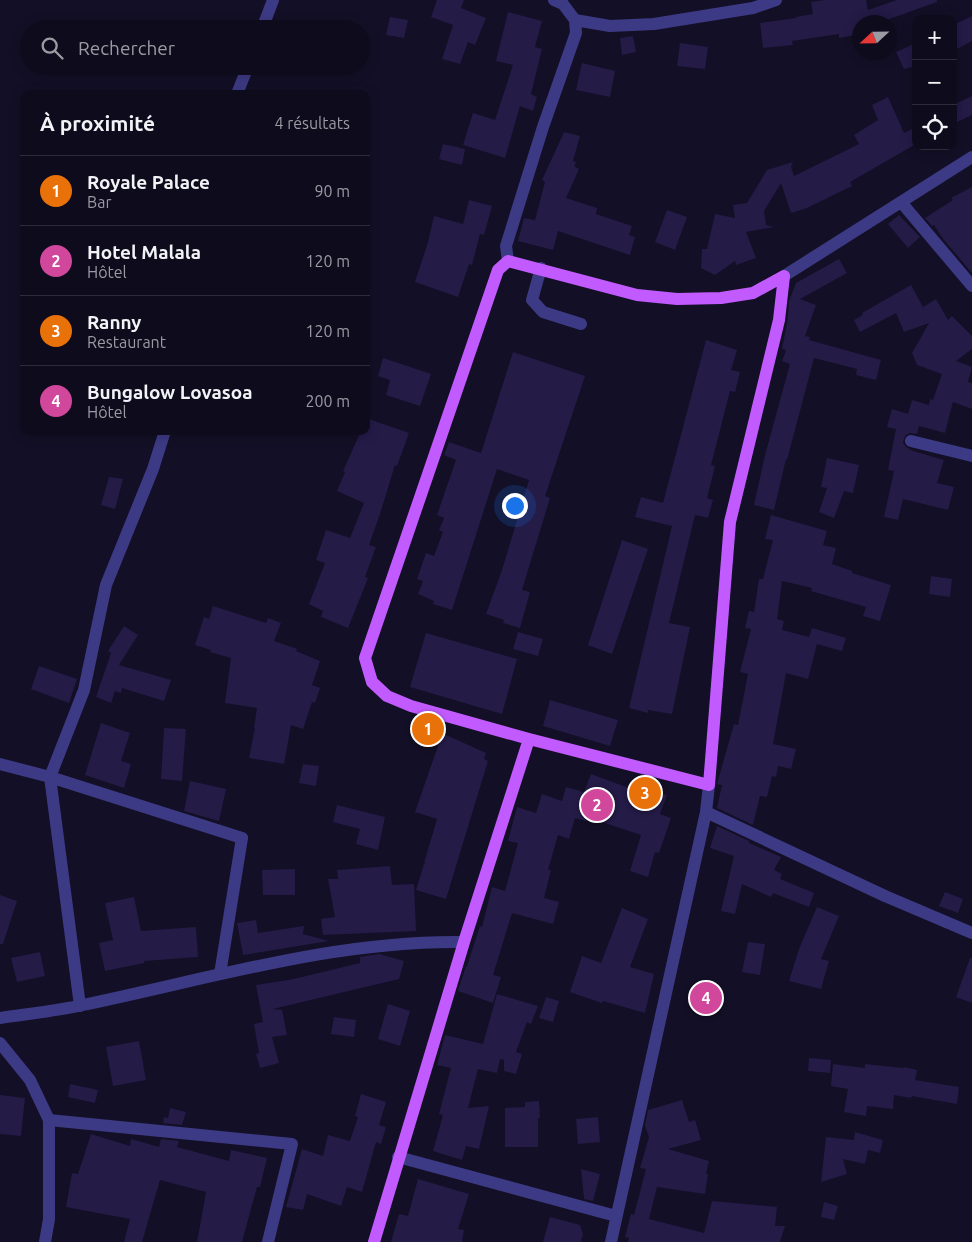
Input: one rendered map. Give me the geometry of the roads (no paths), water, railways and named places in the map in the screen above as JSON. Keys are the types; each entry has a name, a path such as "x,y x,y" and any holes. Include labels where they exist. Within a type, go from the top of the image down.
{"main road":[{"path":"508,261 541,268 637,295 677,299 721,298 754,293 784,276 779,320 730,522 709,785 529,740 411,706 387,696 372,682 365,658 498,270 508,261"},
{"path":"374,1242 464,942 529,740"}],"street":[{"path":"265,20 273,0"},
{"path":"508,261 506,246 543,127 576,33 576,20 563,4 554,0"},
{"path":"576,20 610,26 654,24 754,8 776,0"},
{"path":"239,90 244,75"},
{"path":"784,276 972,157"},
{"path":"901,202 972,286"},
{"path":"541,268 532,300 542,312 581,324"},
{"path":"80,1006 50,777 84,690 106,585 153,469 165,435"},
{"path":"911,441 972,456"},
{"path":"0,764 50,777 242,838 220,974"},
{"path":"611,1242 669,988 706,812 709,785"},
{"path":"706,812 885,896 972,933"},
{"path":"0,1018 80,1006 220,974 359,947 425,941 464,942"},
{"path":"0,1042 30,1080 50,1120 49,1219 45,1242"},
{"path":"50,1120 292,1144 268,1242"},
{"path":"398,1157 616,1216"}],"place":[{"name":"Royale Palace","path":"428,729"},
{"name":"Ranny","path":"645,793"},
{"name":"Hotel Malala","path":"597,805"},
{"name":"Bungalow Lovasoa","path":"706,998"}]}
